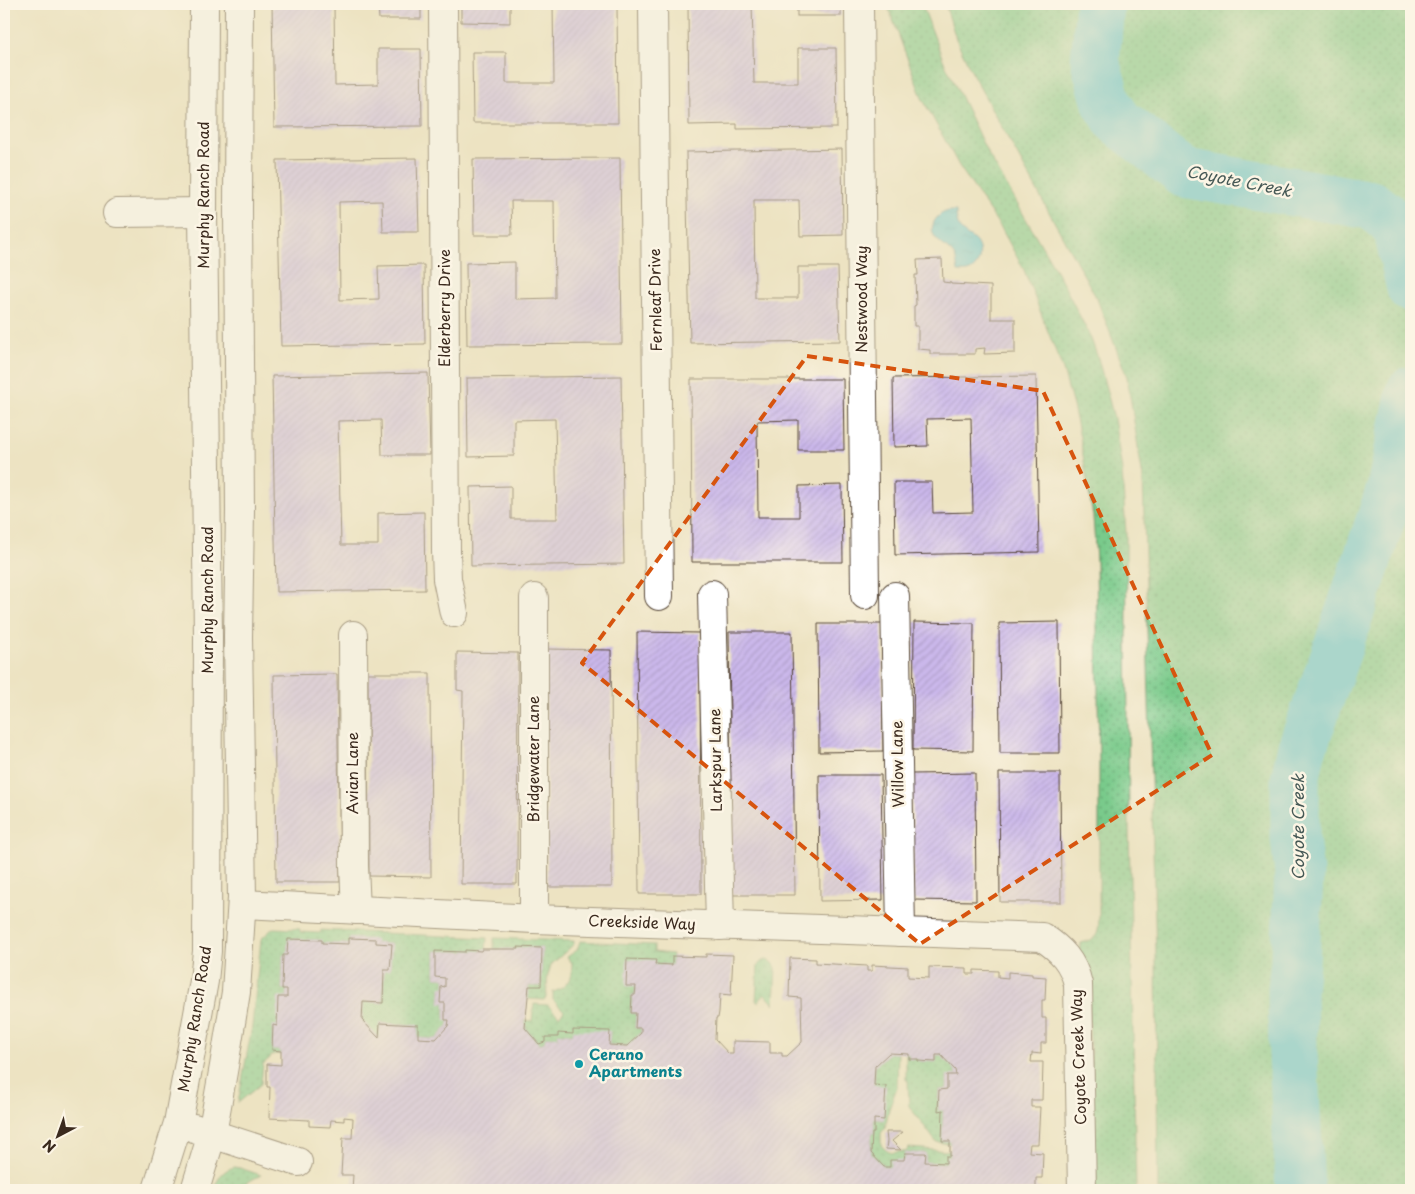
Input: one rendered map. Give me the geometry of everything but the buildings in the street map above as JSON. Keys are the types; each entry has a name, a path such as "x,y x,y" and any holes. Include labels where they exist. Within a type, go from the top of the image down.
{"street":[{"name":"Murphy Ranch Road","path":"157,1190 178,1123 204,981 207,951 208,637 203,212 204,4"},
{"name":"Murphy Ranch Road","path":"195,1190 212,1134 236,992 242,904 238,637 240,444 239,4"},
{"name":"Elderberry Drive","path":"442,4 446,551 447,579 454,612"},
{"name":"Fernleaf Drive","path":"653,4 659,596"},
{"name":"Nestwood Way","path":"859,4 865,595"},
{"path":"117,213 203,212"},
{"name":"Larkspur Lane","path":"712,594 720,926"},
{"name":"Willow Lane","path":"896,596 901,932"},
{"name":"Bridgewater Lane","path":"534,598 534,919"},
{"name":"Avian Lane","path":"353,636 354,866 356,910"},
{"path":"208,637 238,637"},
{"name":"Creekside Way","path":"242,904 534,919 1042,937"},
{"name":"Coyote Creek Way","path":"1042,937 1063,953 1070,962 1078,984 1082,1190"},
{"path":"178,1123 298,1162"}],"highlighted area":[{"path":"807,356 1043,391 1212,755 920,944 582,663"}],"green space":[{"path":"887,4 922,4 942,57 986,150 1061,279 1090,336 1114,418 1122,470 1126,533 1136,1190 1094,1190 1088,971 1079,950 1081,943 1096,935 1099,917 1096,561 1093,516 1080,437 1063,370 1024,270 1001,228 959,166 922,98"},
{"path":"945,4 1411,4 1411,1190 1158,1190 1156,960 1143,479 1127,377 1097,299 974,77 956,39"},
{"path":"273,928 300,929 300,932 320,933 321,930 487,938 486,949 481,951 435,951 435,977 445,978 445,987 441,987 440,1003 445,1003 445,1019 449,1020 448,1026 436,1039 418,1038 418,1025 381,1023 379,1038 362,1020 363,1002 383,1003 384,970 390,969 391,944 349,938 349,944 322,943 321,940 288,939 287,955 283,955 282,989 287,989 287,997 277,1026 273,1026 272,1050 281,1051 281,1054 273,1054 263,1064 261,1084 238,1103 252,1026 261,939"},
{"path":"494,938 574,941 574,944 551,965 546,998 544,1000 528,999 529,986 541,986 542,948 494,949"},
{"path":"580,941 654,945 654,952 672,954 672,965 655,964 656,961 636,986 635,995 632,995 631,1013 636,1013 635,1028 641,1028 641,1033 627,1046 609,1045 610,1032 558,1033 558,1037 545,1037 545,1042 539,1044 525,1028 526,1020 532,1021 534,1004 548,1005 559,1016 564,1011 553,1000 553,992 566,985 570,977 572,963 567,957 577,950"},
{"path":"767,960 774,964 776,968 774,1004 765,994 758,1002 756,1001 758,965 762,961"},
{"path":"889,1053 898,1053 897,1087 885,1128 881,1133 881,1145 893,1153 905,1152 909,1148 950,1151 950,1156 947,1156 946,1163 925,1162 926,1153 905,1153 904,1160 890,1167 884,1167 871,1153 874,1119 883,1120 874,1085 875,1066"},
{"path":"906,1054 909,1054 909,1059 936,1062 936,1055 941,1055 955,1070 956,1075 947,1076 947,1089 939,1090 938,1110 943,1110 942,1140 950,1141 951,1144 936,1142 909,1106"},
{"path":"234,1167 261,1175 233,1190 214,1190 221,1176"}],"water":[{"path":"949,211 956,211 957,221 961,230 977,243 979,248 977,265 968,272 958,272 955,257 933,233 932,228 935,220 940,215"}],"waterway":[{"name":"Coyote Creek","path":"1100,4 1095,61 1107,103 1118,121 1184,173 1371,205 1393,223 1398,232 1411,288"},
{"name":"Coyote Creek","path":"1300,1190 1293,1053 1292,989 1299,873 1295,838 1295,780 1301,751 1391,489 1411,391"}],"place":[{"name":"Cerano Apartments","path":"579,1064"}]}
